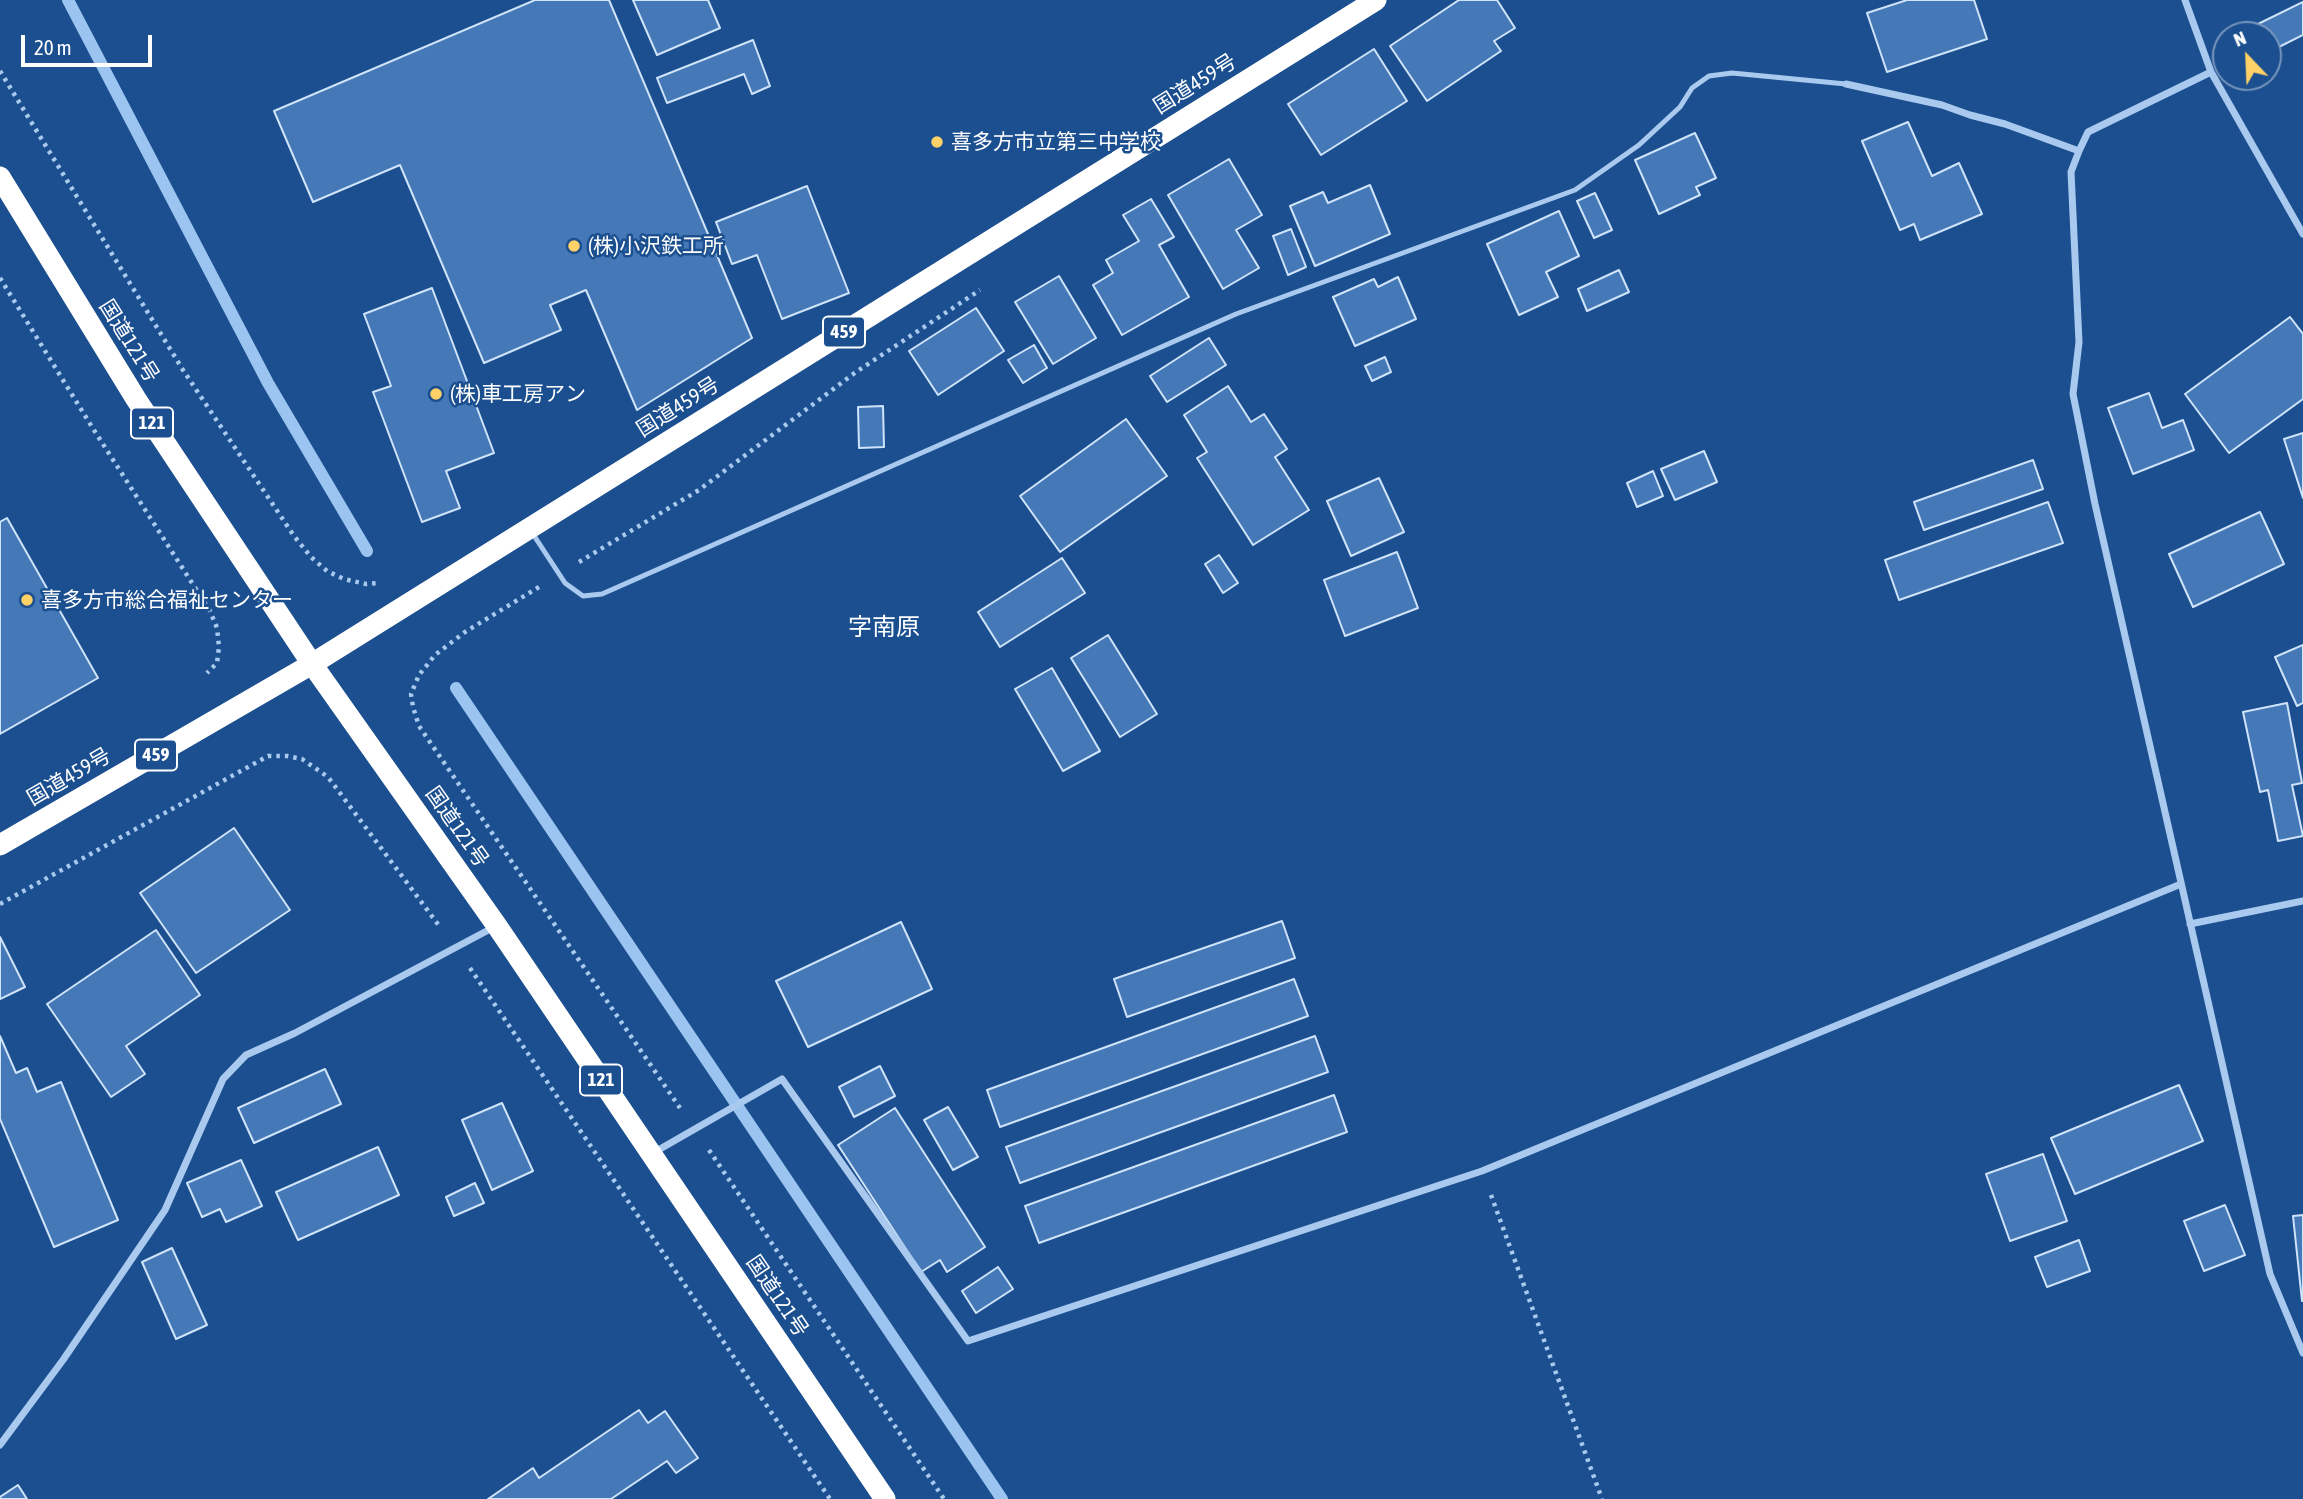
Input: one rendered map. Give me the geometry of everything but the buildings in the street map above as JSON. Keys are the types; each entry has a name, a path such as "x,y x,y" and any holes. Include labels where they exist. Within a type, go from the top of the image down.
{"highway":[{"name":"国道459号","path":"0,845 312,664 1376,0"},
{"name":"国道121号","path":"0,177 136,399 312,664 497,926 885,1499"}],"street":[{"path":"2185,0 2211,72 2303,234"},
{"path":"2211,72 2088,132 2079,151 2071,173 2078,342 2073,394 2095,504 2270,1274 2303,1353"},
{"path":"1846,84 1942,105 2079,151"},
{"path":"651,1154 782,1079 968,1341 1482,1171 2181,884"},
{"path":"2190,924 2303,901"},
{"path":"0,1445 63,1360 165,1210 223,1079 246,1055 497,926"}],"lane":[{"path":"530,528 565,583 583,596 602,594 1236,314 1575,190 1639,145 1680,107 1692,88 1709,76 1732,73 1846,84"}],"path":[{"path":"0,71 183,370 294,536 327,571 344,579 366,584 386,583"},
{"path":"0,278 210,611 217,628 219,647 217,663 207,673"},
{"path":"944,1499 419,726 411,694 419,675 435,655 465,632 699,489 856,372 983,289"},
{"path":"0,904 268,756 302,759 328,777 456,948 830,1499"},
{"path":"1482,1171 1602,1499"}],"waterway":[{"path":"68,0 268,383 367,551"},
{"path":"456,688 1002,1499"}],"place":[{"name":"喜多方市立第三中学校","path":"937,142"},
{"name":"(株)小沢鉄工所","path":"574,246"},
{"name":"(株)車工房アン","path":"436,394"},
{"name":"喜多方市総合福祉センター","path":"27,600"}],"district":[{"name":"字南原","path":"884,627"}]}
